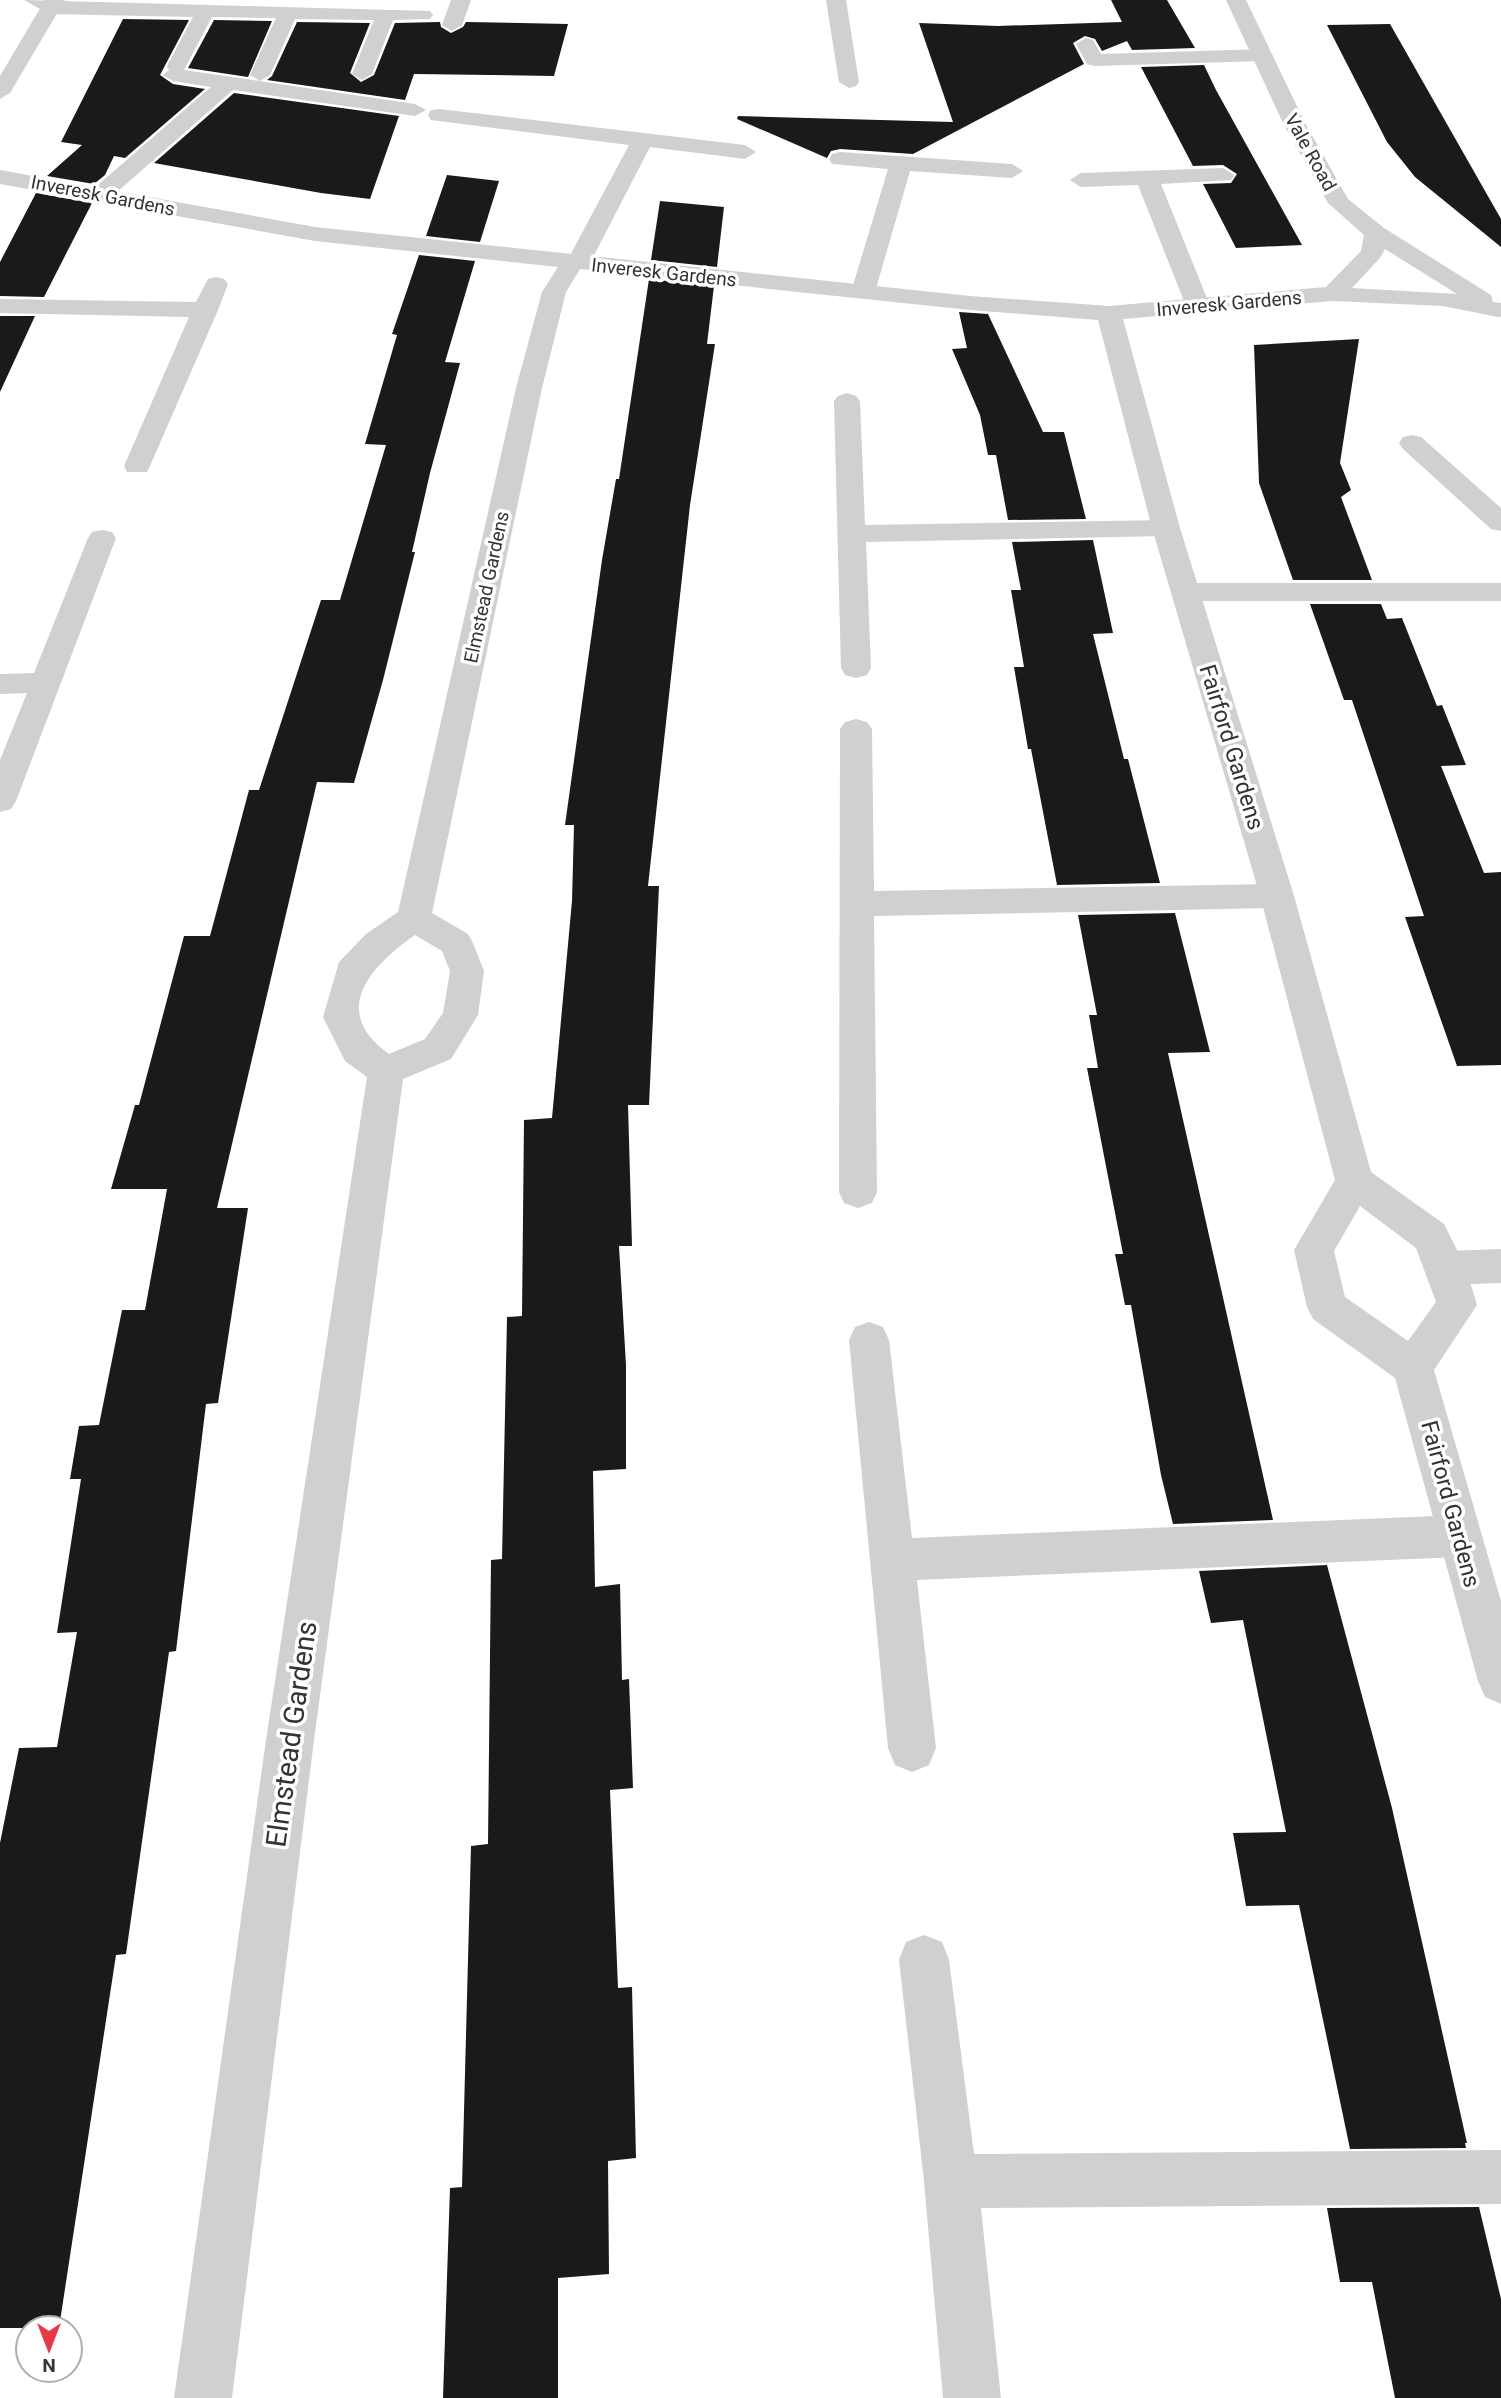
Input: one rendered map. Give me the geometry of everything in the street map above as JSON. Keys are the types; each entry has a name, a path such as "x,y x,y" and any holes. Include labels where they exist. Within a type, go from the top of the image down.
{"street":[{"path":"452,25 461,0"},
{"path":"836,0 849,82"},
{"name":"Vale Road","path":"1236,0 1294,123 1339,203 1376,233 1499,311"},
{"path":"0,93 46,3 205,12 423,15"},
{"path":"205,12 175,71 228,83 415,110"},
{"path":"260,75 288,13"},
{"path":"362,74 386,15"},
{"path":"1086,44 1094,60 1264,55"},
{"path":"100,195 228,83"},
{"path":"439,115 745,152"},
{"name":"Elmstead Gardens","path":"414,918 529,388 554,292 575,263 643,139"},
{"path":"840,159 1012,171"},
{"path":"863,292 901,163"},
{"path":"1080,180 1223,175"},
{"name":"Inveresk Gardens","path":"0,177 315,234 863,292 1110,313 1333,294 1443,299 1499,311"},
{"path":"1147,178 1198,306"},
{"name":"Inveresk Gardens","path":"1333,294 1372,253 1376,233"},
{"path":"137,466 216,284"},
{"path":"0,306 206,310"},
{"name":"Fairford Gardens","path":"1110,313 1166,528 1277,896 1354,1181"},
{"path":"847,401 856,668"},
{"path":"1412,443 1501,523"},
{"path":"852,534 1166,528"},
{"path":"0,801 102,538"},
{"path":"1185,592 1501,592"},
{"path":"0,684 46,683"},
{"path":"856,729 858,1192"},
{"path":"855,905 1277,896"},
{"path":"414,918 456,943 467,971 460,1014 438,1049 386,1071 358,1051 341,1017 351,971 378,943 414,918"},
{"name":"Elmstead Gardens","path":"203,2398 289,1740 386,1071"},
{"path":"1354,1181 1430,1236 1446,1268 1457,1305 1413,1367 1327,1307 1314,1250 1354,1181"},
{"path":"1446,1268 1501,1266"},
{"path":"869,1340 890,1560 912,1748"},
{"name":"Fairford Gardens","path":"1413,1367 1501,1681"},
{"path":"890,1560 1459,1536"},
{"path":"924,1960 951,2181 972,2398"},
{"path":"951,2181 1501,2177"}],"building":[{"path":"1111,0 1167,0 1195,48 1132,50 1127,41 1102,51 1095,39 1085,36 1073,43 1084,64 913,154 840,149 831,151 827,158 737,119 738,116 953,122 919,23 998,26 1122,22"},
{"path":"123,19 189,20 160,75 173,84 205,89 125,158 114,156 105,175 94,184 47,176 82,145 61,142"},
{"path":"214,20 272,21 248,77 188,68"},
{"path":"297,22 370,23 350,73 361,82 374,75 395,23 440,22 441,27 451,33 463,27 466,22 568,24 554,76 414,74 405,100 267,80 272,76"},
{"path":"1390,24 1501,219 1501,247 1415,177 1387,142 1327,25"},
{"path":"1204,65 1302,245 1236,248 1203,184 1231,183 1237,174 1223,165 1193,166 1141,67"},
{"path":"234,93 399,116 370,199 321,193 154,163"},
{"path":"447,175 499,181 480,242 426,236"},
{"path":"36,193 92,203 44,297 0,296 0,262"},
{"path":"660,201 724,207 717,267 651,260"},
{"path":"419,255 475,261 445,362 460,363 430,473 412,552 415,552 383,680 354,783 317,782 217,1208 248,1208 218,1403 206,1404 176,1651 169,1652 126,1954 116,1955 61,2314 14,2314 14,2328 0,2328 0,1843 19,1748 57,1747 77,1632 57,1633 81,1479 70,1479 79,1426 99,1425 122,1310 145,1310 167,1189 111,1189 135,1105 139,1105 184,936 210,936 249,790 259,790 321,600 340,600 386,445 365,444 397,335 392,334"},
{"path":"649,279 714,286 707,344 715,344 690,505 648,886 659,886 649,1105 628,1105 632,1246 619,1246 626,1365 626,1469 593,1471 595,1587 620,1584 622,1680 629,1679 633,1788 610,1790 618,1988 632,1987 636,2158 608,2161 609,2274 558,2278 558,2398 443,2398 450,2188 462,2187 471,1846 488,1844 491,1560 502,1559 507,1317 522,1316 524,1120 552,1118 572,901 574,825 565,825 602,560 616,479 619,479"},
{"path":"959,312 988,314 1043,432 1064,432 1086,519 1008,520 996,455 988,455 980,415 952,349 967,348"},
{"path":"0,316 35,316 0,392"},
{"path":"1359,339 1340,463 1351,490 1341,497 1372,580 1293,580 1259,483 1254,345"},
{"path":"1093,540 1113,633 1093,634 1124,759 1128,759 1160,883 1057,885 1031,749 1028,749 1014,667 1024,667 1011,590 1021,590 1012,542"},
{"path":"1310,604 1381,604 1387,619 1402,618 1437,706 1442,705 1466,765 1441,766 1484,873 1501,872 1501,1065 1457,1066 1405,917 1424,916 1352,700 1344,700"},
{"path":"1175,913 1210,1052 1168,1053 1273,1520 1173,1524 1161,1475 1131,1305 1125,1305 1115,1254 1123,1254 1087,1068 1098,1068 1089,1015 1097,1015 1078,915"},
{"path":"1327,1565 1392,1808 1466,2148 1350,2149 1299,1905 1246,1906 1233,1833 1286,1832 1243,1620 1211,1623 1199,1571"},
{"path":"1479,2207 1501,2299 1501,2398 1395,2398 1372,2282 1340,2282 1327,2208"}]}
